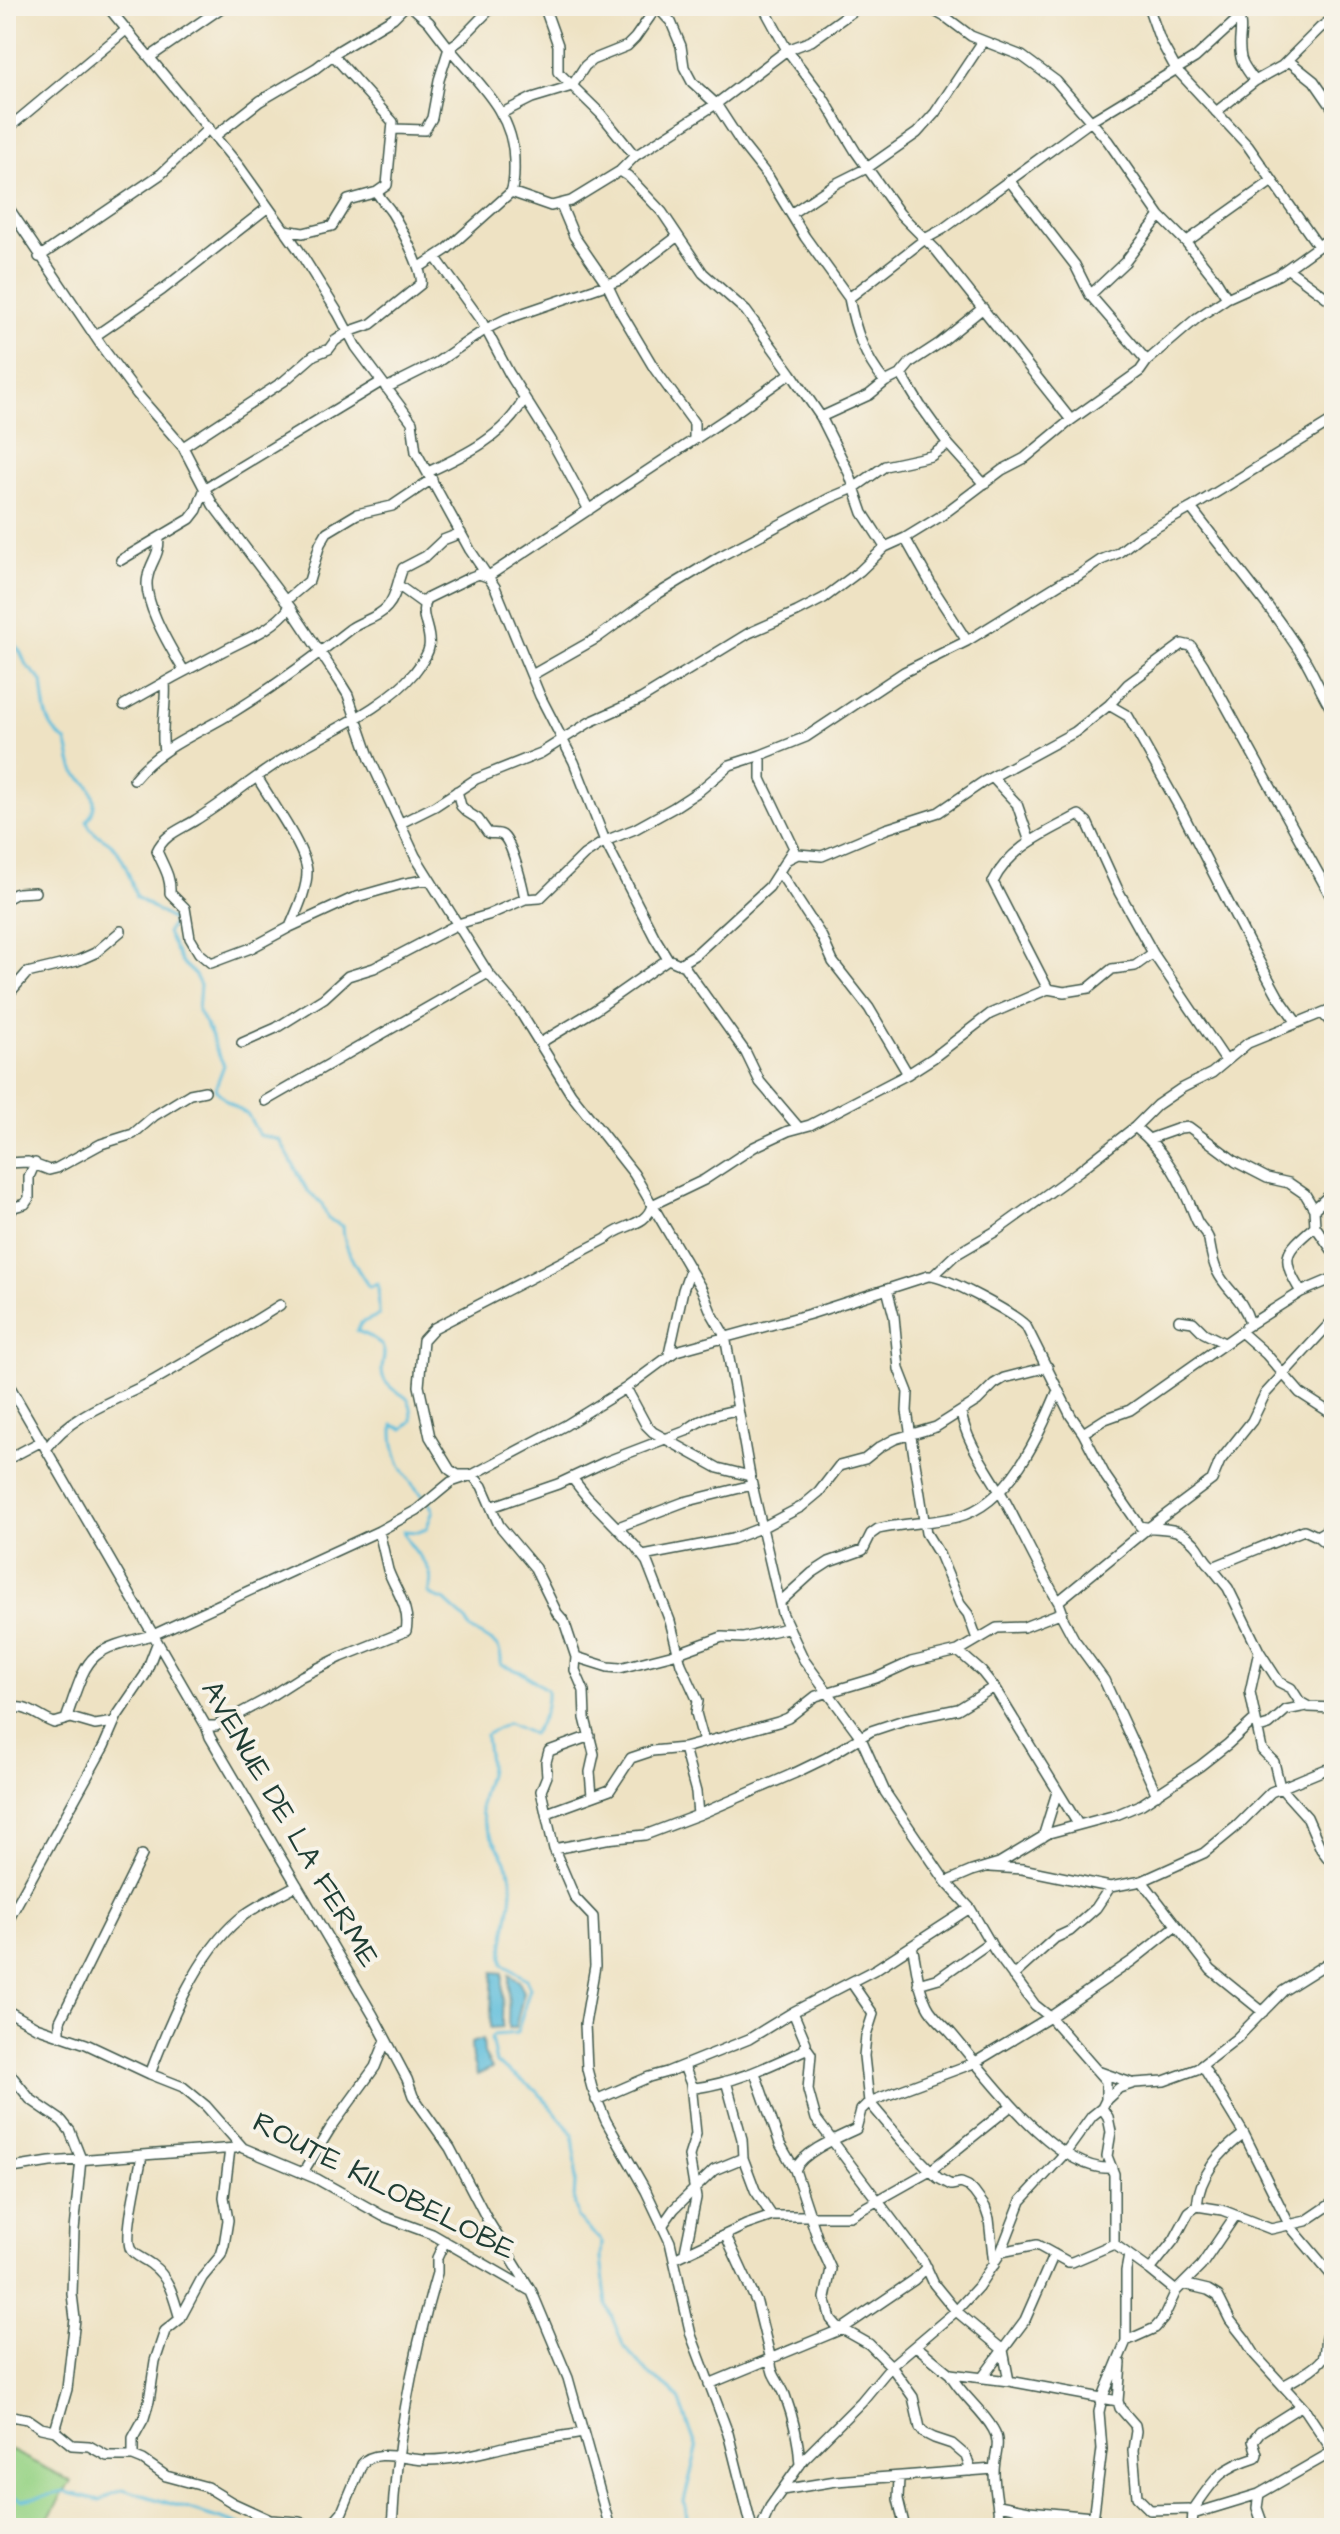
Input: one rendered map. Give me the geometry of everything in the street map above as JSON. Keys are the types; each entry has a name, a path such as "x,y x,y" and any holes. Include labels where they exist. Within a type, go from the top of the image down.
{"street":[{"path":"108,6 212,132 285,230 348,332 412,422 416,452 495,587 605,841 668,959 681,963 746,1053 760,1082 799,1128"},
{"path":"150,57 224,6"},
{"path":"39,257 161,174 212,132 316,68 408,6 429,22 488,93 511,132 514,155 511,192 436,258 420,267"},
{"path":"393,129 425,130 432,118 449,48 493,6"},
{"path":"544,6 558,45 558,72 624,140 635,156"},
{"path":"763,6 787,50 822,96 900,214 936,250 1071,420"},
{"path":"511,192 543,204 561,205 620,171 635,156 716,104 787,50 811,41 860,6"},
{"path":"926,6 983,41 1006,49 1043,70 1072,98 1108,141 1160,216 1186,242 1227,298"},
{"path":"1148,6 1160,40 1176,69 1248,146 1318,246"},
{"path":"1234,6 1243,27 1240,42 1242,61 1255,81"},
{"path":"502,113 532,98 572,86 592,60 627,46 656,7 671,22 681,46 684,67 692,82 716,104 849,298 863,350 885,382"},
{"path":"849,298 925,239 1091,121 1195,58 1240,17"},
{"path":"1216,112 1255,81 1289,61 1320,28 1334,18"},
{"path":"6,130 126,30"},
{"path":"792,213 835,184 867,168 917,133 935,113 983,41"},
{"path":"285,230 303,233 332,226 348,200 377,192 387,185 393,129 391,120 333,55"},
{"path":"1289,61 1314,81 1334,110"},
{"path":"620,171 655,204 703,273 746,311 791,373 821,417 849,473 863,513 885,547"},
{"path":"1009,180 1075,265 1090,295 1147,361"},
{"path":"1186,242 1272,181"},
{"path":"183,447 284,381 314,355 329,349 348,332 371,324 417,289 423,277 420,267 393,215 380,201 377,192"},
{"path":"6,204 39,257 137,394 183,447 213,505 287,604 348,695 370,759 415,856 488,973 519,1010 571,1094 619,1152 690,1270 725,1336 751,1480 787,1628 804,1660 860,1736 885,1792 946,1882 970,1908 1035,2005 1050,2017 1106,2081 1104,2104 1111,2132 1107,2156 1112,2168 1114,2244"},
{"path":"561,205 574,236 607,284 654,368 694,423 694,439"},
{"path":"95,336 162,290 267,208"},
{"path":"1090,295 1125,262 1160,216"},
{"path":"298,249 303,233"},
{"path":"401,823 490,772 541,753 590,722 641,699 749,633 812,605 860,571 885,547 905,538 1002,470 1025,458 1071,420 1140,371 1147,361 1197,318 1227,298 1288,269 1334,235"},
{"path":"121,560 190,519 205,488 384,385 436,363 486,329 628,275 678,236"},
{"path":"436,258 486,329 589,510"},
{"path":"1288,269 1334,303"},
{"path":"821,417 869,395 901,374 911,362 983,308"},
{"path":"487,577 791,373"},
{"path":"901,374 948,444 984,484"},
{"path":"124,705 276,624 287,604 309,581 320,544 327,532 357,514 392,506 430,475 504,428 516,416 524,399"},
{"path":"242,1043 276,1028 324,998 348,976 374,968 458,924 525,899 540,898 584,855 605,841 673,808 730,765 806,737 904,672 967,641 1064,581 1118,553 1140,536 1334,420"},
{"path":"532,675 597,638 656,595 719,557 854,488 885,466 931,456 948,444"},
{"path":"1191,508 1242,571 1302,656 1334,713"},
{"path":"134,779 164,751 231,713 320,654 353,627 387,608 399,586 403,568 426,556 443,540 461,533"},
{"path":"905,538 967,641"},
{"path":"159,539 158,556 148,575 150,600 158,624 184,671"},
{"path":"429,879 353,898 251,948 211,963 199,953 190,938 185,908 170,893 166,868 157,851 161,841 286,757 355,718 404,683 428,653 430,644 423,610 426,599 479,574 487,577"},
{"path":"399,586 424,604"},
{"path":"788,859 798,854 822,856 886,829 939,812 992,777 1075,732 1109,705 1128,684 1182,644 1191,646 1334,902"},
{"path":"164,751 161,737 167,702 165,682"},
{"path":"1109,705 1128,716 1183,814 1256,956 1297,1023"},
{"path":"681,963 696,954 758,897 780,873 794,848 761,779 761,755"},
{"path":"257,777 299,846 307,866 308,874 290,927"},
{"path":"992,777 1017,804 1030,842"},
{"path":"457,791 461,806 478,819 488,833 505,838 521,873 525,899"},
{"path":"1048,989 993,882 999,869 1013,854 1079,815 1087,822 1119,892 1153,953 1226,1061"},
{"path":"780,873 822,937 833,962 869,1008 908,1074"},
{"path":"6,899 17,893 35,892"},
{"path":"8,996 27,973 77,961 95,953 121,931"},
{"path":"592,1796 590,1772 594,1754 585,1718 584,1691 575,1670 576,1657 564,1621 535,1568 493,1516 482,1486 472,1475 458,1475 450,1470 430,1437 419,1386 423,1340 434,1328 606,1239 617,1229 638,1223 650,1212 652,1205 704,1180 754,1147 827,1117 908,1074 990,1014 1048,989 1064,992 1089,988 1112,969 1135,966 1153,953"},
{"path":"540,1043 595,1010 668,959"},
{"path":"265,1101 488,973"},
{"path":"6,984 8,996"},
{"path":"66,1719 78,1682 94,1654 117,1644 155,1640 379,1531 417,1510 451,1482 472,1475 566,1425 626,1388 669,1354 934,1275 955,1255 996,1231 1079,1171 1135,1127 1157,1105 1212,1073 1255,1039 1334,1008"},
{"path":"1322,1013 1334,1026"},
{"path":"6,1163 17,1161 35,1163 49,1170 57,1168 101,1144 133,1134 154,1116 190,1094 205,1091"},
{"path":"1135,1127 1165,1155 1194,1210 1197,1222 1209,1238 1214,1267 1242,1301 1250,1323"},
{"path":"1149,1139 1189,1127 1236,1162 1267,1178 1289,1183 1305,1194 1314,1209 1315,1226 1334,1253"},
{"path":"6,1219 14,1207 25,1204 29,1198 29,1177 35,1163"},
{"path":"1314,1209 1334,1191"},
{"path":"1301,1292 1286,1263 1299,1240 1315,1226"},
{"path":"669,1354 690,1270"},
{"path":"934,1275 1021,1321 1048,1367 1071,1416 1131,1515 1140,1526 1164,1527 1196,1544 1228,1588 1259,1651 1279,1682 1291,1688 1306,1706"},
{"path":"1083,1433 1105,1419 1130,1410 1250,1323 1301,1292 1334,1278"},
{"path":"887,1289 894,1316 901,1380 908,1392 924,1521 930,1541 939,1554 960,1604 968,1614 977,1639"},
{"path":"6,1460 44,1444 78,1419 147,1384 280,1305"},
{"path":"547,1813 610,1790 631,1758 652,1751 684,1748 788,1718 816,1696 876,1678 911,1662 958,1651 997,1628 1024,1627 1059,1608 1148,1528 1212,1480 1220,1461 1252,1421 1265,1394 1334,1319"},
{"path":"1179,1320 1193,1322 1204,1333 1224,1343"},
{"path":"1241,1332 1308,1400 1334,1415"},
{"path":"643,1556 732,1539 763,1527 810,1500 839,1466 865,1459 880,1447 943,1422 977,1401 994,1384 1048,1367"},
{"name":"AVENUE DE LA FERME","path":"6,1380 155,1640 211,1726 210,1737 386,2040 413,2096 450,2148 487,2219 532,2292 568,2378 607,2526"},
{"path":"626,1388 646,1425 718,1468 751,1480"},
{"path":"780,1602 829,1562 863,1550 871,1534 878,1529 961,1516 992,1498 1022,1464 1058,1390"},
{"path":"491,1507 572,1478 686,1431 694,1423 719,1413 737,1410"},
{"path":"961,1412 965,1427 1074,1639 1104,1680 1157,1795"},
{"path":"943,1422 965,1427"},
{"path":"572,1478 647,1562 698,1701 696,1717 704,1742"},
{"path":"618,1527 751,1480"},
{"path":"1317,1536 1334,1526"},
{"path":"1211,1567 1304,1530 1331,1548 1334,1567"},
{"path":"211,1726 315,1670 406,1631 408,1623 400,1591 389,1573 379,1531"},
{"path":"576,1657 620,1668 678,1653 722,1637 743,1638 787,1628"},
{"path":"6,1924 97,1759 114,1722 141,1683 155,1640"},
{"path":"958,1651 994,1687 1078,1824"},
{"path":"1259,1651 1250,1692 1262,1750 1274,1762 1280,1787 1307,1817 1321,1849 1334,1866"},
{"path":"554,1849 645,1835 826,1758 860,1736 904,1720 958,1709 994,1687"},
{"path":"7,1710 23,1706 54,1723 66,1719 95,1725 114,1722"},
{"path":"990,1867 1043,1837 1142,1804 1257,1724 1269,1725 1286,1710 1306,1706 1334,1708"},
{"path":"590,1736 549,1751 547,1776 541,1791 554,1849 575,1898 593,1917 595,1966 585,2024 587,2069 596,2100 662,2226 674,2259 691,2335 728,2433 752,2528"},
{"path":"684,1748 696,1792 698,1815"},
{"path":"946,1882 990,1867 1022,1869 1110,1887 1142,1881 1204,1853 1271,1792 1324,1770 1334,1769"},
{"path":"1043,1837 1057,1792"},
{"path":"60,2036 60,2021 142,1855"},
{"path":"1142,1881 1211,1970 1263,2012"},
{"path":"150,2074 191,1980 223,1935 239,1919 297,1885"},
{"path":"1013,1976 1055,1938 1070,1931 1096,1908 1110,1887"},
{"path":"596,2100 749,2039 912,1946 970,1908"},
{"path":"795,2170 798,2162 833,2139 856,2129 861,2110 869,2102 974,2063 1050,2017 1132,1961 1176,1926"},
{"path":"918,1984 939,1978 990,1942"},
{"path":"912,1946 918,1984 929,2009 1011,2106 1066,2152 1093,2167 1112,2168"},
{"path":"761,2528 770,2507 800,2465 891,2366 956,2311 978,2287 1001,2252 1021,2201 1119,2088 1135,2083 1164,2081 1202,2065 1237,2038 1283,1991 1334,1959"},
{"path":"851,1982 873,2014 864,2056 869,2102 930,2171 945,2183 968,2186 985,2207 994,2265"},
{"name":"ROUTE KILOBELOBE","path":"6,2010 36,2027 86,2044 183,2087 196,2096 243,2148 342,2191 383,2216 432,2234 532,2292"},
{"path":"793,2012 811,2054 808,2090 816,2119 927,2267 941,2295 1003,2350 1009,2381"},
{"path":"303,2173 375,2067 386,2040"},
{"path":"691,2084 695,2088 755,2073 806,2047"},
{"path":"1202,2065 1244,2134 1290,2226 1334,2278"},
{"path":"684,2066 691,2084 696,2134 689,2156 695,2209 685,2252"},
{"path":"6,2069 30,2099 62,2121 70,2131 81,2159 72,2294 75,2319 67,2389 55,2431"},
{"path":"1099,2072 1135,2083"},
{"path":"755,2073 831,2269 825,2298 831,2319 869,2344 891,2366 913,2397 920,2428 924,2433 952,2444 966,2456 971,2471"},
{"path":"726,2081 742,2139 743,2158 755,2190 772,2216"},
{"path":"674,2259 772,2216 850,2216 930,2171 1011,2106"},
{"path":"1197,2206 1198,2196 1214,2162 1244,2134"},
{"path":"6,2169 81,2159 243,2148"},
{"path":"133,2456 133,2438 149,2401 158,2346 165,2331 180,2319 193,2292 221,2255 228,2220 224,2197 230,2149"},
{"path":"142,2156 133,2198 129,2243 135,2254 161,2272 169,2284 180,2319"},
{"path":"662,2226 700,2181 714,2170 743,2158"},
{"path":"1150,2270 1174,2240 1189,2212 1197,2206 1222,2210 1271,2229 1306,2221 1334,2202"},
{"path":"1126,2341 1155,2328 1163,2319 1180,2287 1201,2266 1235,2216"},
{"path":"726,2236 757,2303 771,2360 770,2369 784,2392 799,2446 800,2465"},
{"path":"392,2528 398,2458 412,2374 437,2273 437,2258 445,2241"},
{"path":"1001,2252 1037,2245 1072,2262 1114,2244"},
{"path":"1114,2244 1180,2287 1208,2290 1218,2296 1230,2320 1255,2355 1301,2406 1333,2452 1259,2494 1193,2512 1150,2510 1137,2497 1133,2450 1135,2425 1120,2408 1118,2401 1121,2356"},
{"path":"982,2378 1025,2320 1054,2254"},
{"path":"999,2505 1092,2523 1101,2461 1099,2428 1102,2399 1126,2341 1126,2271 1129,2255"},
{"path":"709,2384 842,2329 914,2280 927,2267"},
{"path":"1283,2386 1320,2364 1324,2357 1324,2340 1334,2325"},
{"path":"916,2346 950,2374 994,2430 998,2440 994,2469 1000,2528"},
{"path":"950,2374 1009,2381 1118,2401"},
{"path":"1192,2528 1193,2512 1223,2471 1256,2457 1253,2441 1260,2432 1301,2406"},
{"path":"6,2415 28,2419 41,2428 55,2431 72,2445 94,2447 107,2456 133,2456 166,2476 207,2487 270,2520 299,2522 318,2528"},
{"path":"328,2528 342,2512 367,2457 377,2455 431,2460 459,2457 583,2433"},
{"path":"782,2490 836,2481 994,2469"},
{"path":"899,2478 898,2499 905,2528"},
{"path":"1259,2494 1257,2508 1264,2528"}],"green space":[{"path":"6,2448 71,2481 42,2528 6,2525"}],"water":[{"path":"493,1972 503,1973 502,2027 490,2028"},
{"path":"509,1975 519,1981 524,1992 515,2028 508,2028"},
{"path":"483,2039 484,2054 492,2068 477,2075 471,2043"}],"waterway":[{"path":"6,632 26,665 42,681 49,722 66,741 75,772 91,790 94,804 87,821 89,826 119,853 136,897 174,921 167,933 181,962 200,985 198,1011 224,1065 215,1089 248,1115 259,1135 280,1140 307,1190 322,1204 328,1219 343,1226 348,1250 369,1287 378,1284 379,1315 361,1323 357,1331 380,1343 384,1354 382,1374 385,1381 410,1403 412,1421 403,1429 393,1425 394,1442 404,1472 433,1511 426,1529 403,1531 427,1567 431,1583 428,1593 445,1601 471,1629 496,1645 501,1665 521,1672 547,1690 544,1714 532,1734 508,1723 486,1735 489,1766 481,1809 486,1827 509,1868 512,1887 503,1964 526,1979 530,1988 517,2033 491,2038 496,2063 537,2091 573,2134 576,2166 574,2200 578,2218 602,2242 607,2305 624,2347 680,2401 697,2449 684,2501 689,2528"},
{"path":"6,2493 22,2500 65,2492 100,2500 123,2489 250,2528"}]}
